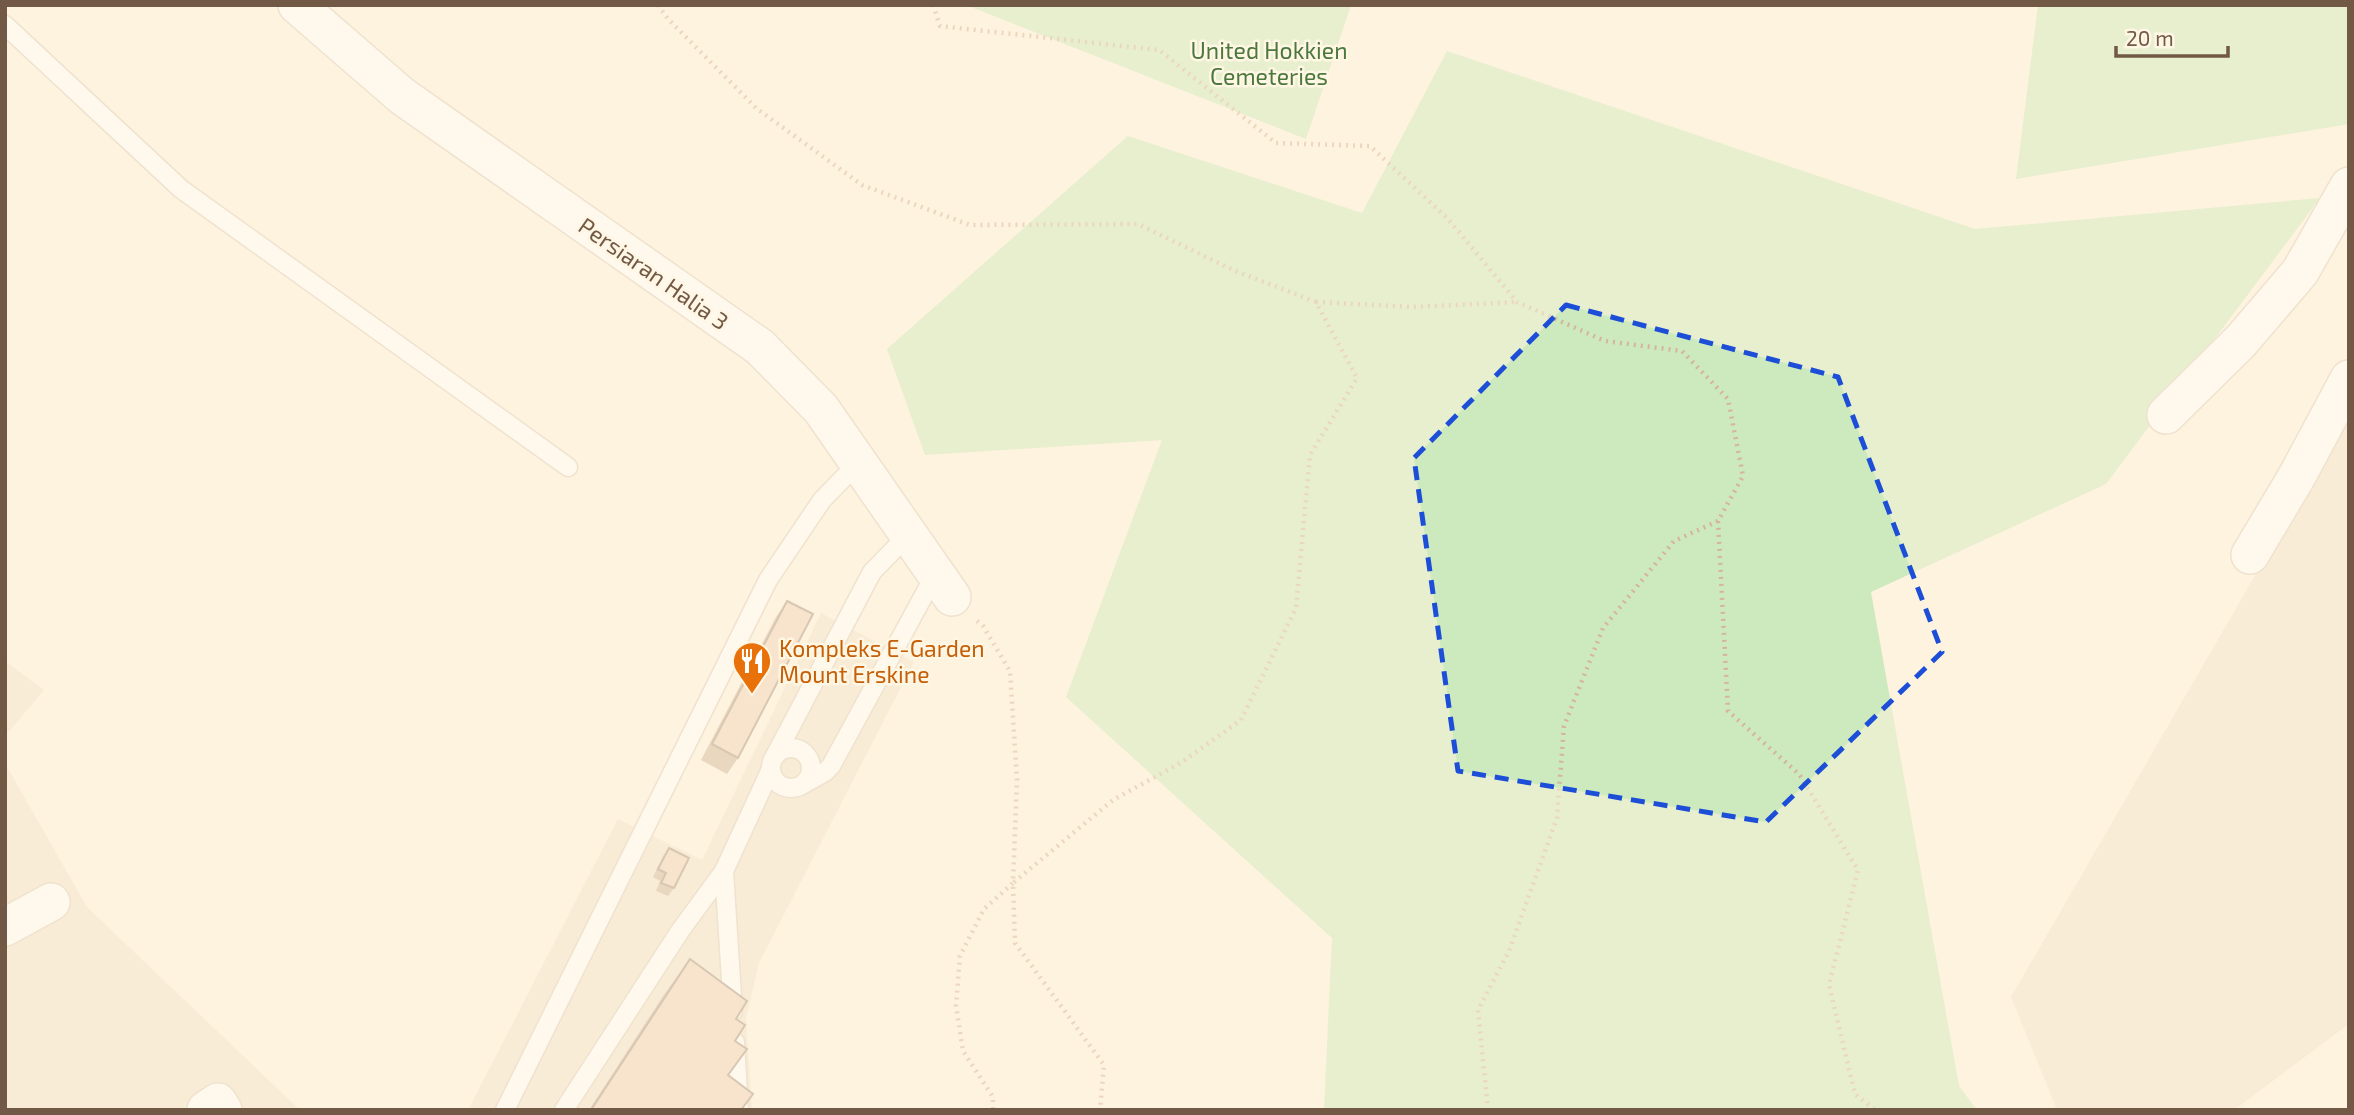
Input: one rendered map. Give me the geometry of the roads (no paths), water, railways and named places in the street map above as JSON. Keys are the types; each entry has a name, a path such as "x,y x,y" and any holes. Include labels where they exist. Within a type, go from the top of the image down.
{"street":[{"name":"Persiaran Halia 3","path":"298,5 402,96 760,347 821,409 944,585"},
{"path":"2166,415 2241,341 2300,272 2349,186"},
{"path":"2250,555 2304,464 2349,379"},
{"path":"5,927 51,902"},
{"path":"206,1110 218,1102 223,1110"}],"lane":[{"path":"5,25 181,189 569,467"},
{"path":"505,1110 768,580 822,500 859,462"},
{"path":"564,1110 681,931 724,871 773,763 872,572 909,534"},
{"path":"802,785 807,781 811,769 811,762 804,751 785,748 773,763 776,782 782,787 796,788 802,785 825,772 831,766 944,585"},
{"path":"724,871 739,1110"}],"place":[{"name":"Kompleks E-Garden Mount Erskine","path":"752,695"}],"park label":[{"name":"United Hokkien Cemeteries","path":"1269,63"}]}
